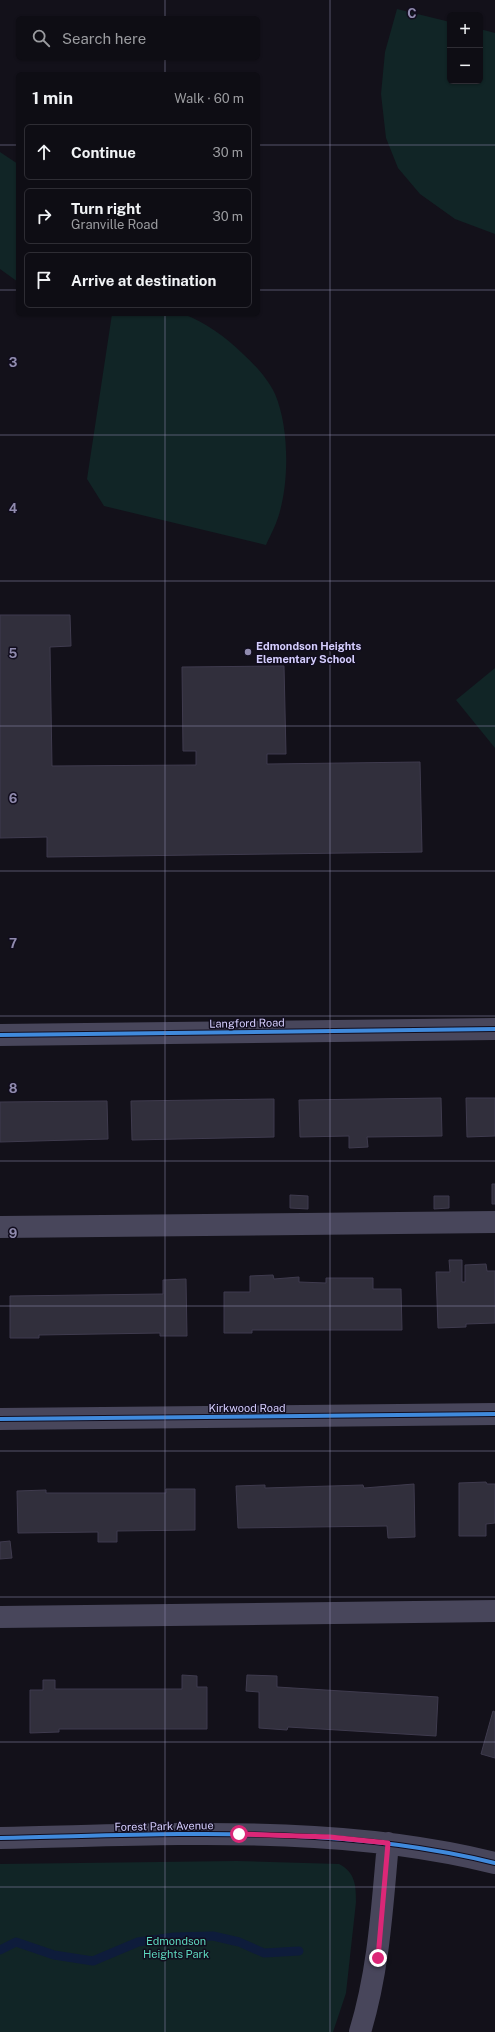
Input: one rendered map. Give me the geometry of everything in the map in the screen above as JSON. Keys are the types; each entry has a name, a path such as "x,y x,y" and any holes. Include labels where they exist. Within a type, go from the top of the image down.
{"street":[{"name":"Langford Road","path":"0,1035 495,1029"},
{"path":"0,1227 495,1222"},
{"name":"Kirkwood Road","path":"0,1419 495,1414"},
{"path":"0,1617 495,1611"},
{"name":"Forest Park Avenue","path":"0,1838 239,1834 330,1837 430,1849 495,1863"},
{"path":"360,2032 370,2000 378,1958 388,1843"}],"green space":[{"path":"397,9 447,21 447,84 483,84 483,30 495,33 495,234 455,219 420,194 398,168 386,138 381,94 385,52"},
{"path":"0,152 16,163 16,281 0,269"},
{"path":"112,316 191,317 230,342 261,372 275,394 280,407 283,422 286,468 280,511 276,524 266,545 104,506 87,479"},
{"path":"495,668 495,748 456,700"},
{"name":"Edmondson Heights Park","path":"237,1861 339,1864 348,1871 354,1880 356,1902 346,1993 333,2032 0,2032 0,1864"}],"building":[{"path":"0,615 70,615 71,646 50,647 52,766 196,765 196,751 183,751 182,667 284,666 286,754 267,754 267,764 420,762 422,852 47,857 47,837 0,838"},
{"path":"441,1098 442,1136 367,1137 368,1147 349,1148 349,1136 300,1137 299,1100"},
{"path":"466,1098 495,1098 495,1136 467,1137"},
{"path":"274,1099 274,1137 132,1140 131,1101"},
{"path":"107,1101 108,1139 0,1142 0,1102"},
{"path":"492,1184 495,1184 495,1204 492,1204"},
{"path":"290,1195 308,1196 308,1209 290,1208"},
{"path":"434,1196 449,1196 449,1208 434,1209"},
{"path":"449,1260 462,1260 462,1282 465,1282 465,1265 486,1264 487,1271 495,1271 495,1323 466,1324 466,1327 438,1328 436,1272 450,1272"},
{"path":"273,1275 274,1279 299,1277 299,1282 326,1283 326,1278 373,1278 373,1289 401,1289 402,1330 252,1330 252,1333 224,1333 224,1292 250,1292 250,1276"},
{"path":"186,1279 187,1336 160,1336 160,1333 39,1335 39,1338 10,1338 10,1296 163,1294 163,1280"},
{"path":"486,1482 487,1484 495,1484 495,1523 486,1524 486,1536 459,1536 459,1483"},
{"path":"414,1484 415,1537 388,1538 387,1526 238,1528 236,1486 265,1485 265,1488 363,1485 364,1488"},
{"path":"166,1489 195,1489 195,1530 117,1531 117,1542 98,1542 98,1532 18,1533 17,1491 46,1490 46,1493 166,1493"},
{"path":"10,1541 12,1558 0,1559 0,1542"},
{"path":"182,1675 197,1676 197,1687 207,1687 207,1729 59,1729 59,1732 30,1733 30,1690 43,1690 43,1680 55,1680 55,1689 182,1689"},
{"path":"247,1675 277,1676 277,1687 438,1697 436,1736 288,1727 287,1730 259,1728 259,1692 246,1691"},
{"path":"493,1711 495,1712 495,1758 481,1754"}],"waterway":[{"path":"0,1950 16,1942 54,1955 93,1961 138,1942 174,1937 213,1936 239,1942 264,1953 299,1951"}],"cycle path":[{"path":"0,1035 495,1029"},
{"path":"0,1419 495,1414"},
{"path":"0,1838 187,1834 249,1834 311,1837 373,1842 434,1850 495,1863"}],"place":[{"name":"Edmondson Heights Elementary School","path":"248,652"}],"route":[{"path":"239,1834 330,1837 388,1843 378,1958"}]}
